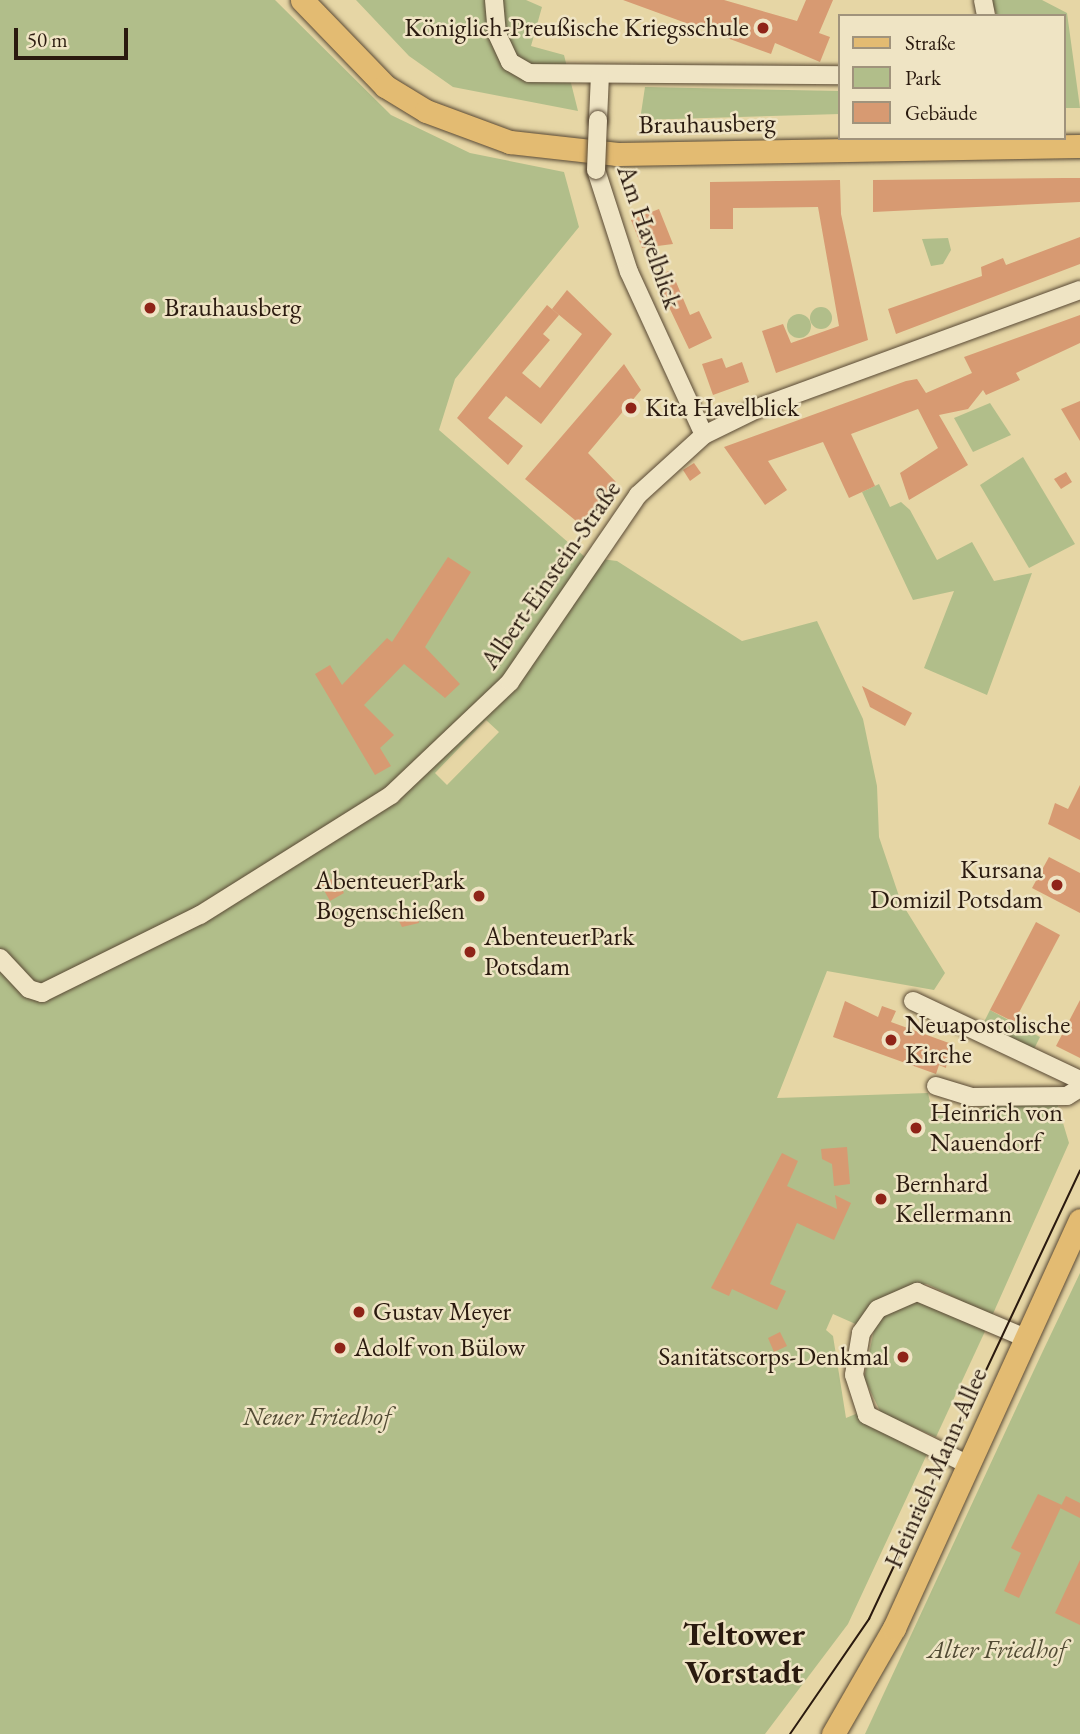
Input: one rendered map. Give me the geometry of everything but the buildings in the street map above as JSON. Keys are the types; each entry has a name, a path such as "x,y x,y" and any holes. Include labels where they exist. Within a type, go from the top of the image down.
{"main road":[{"name":"Brauhausberg","path":"302,0 385,86 426,111 510,142 617,154 1080,146"},
{"name":"Heinrich-Mann-Allee","path":"833,1734 894,1628 1080,1220"}],"street":[{"path":"494,0 497,34 510,62 529,73 838,75"},
{"name":"Am Havelblick","path":"600,75 596,170 629,272 704,435"},
{"name":"Albert-Einstein-Straße","path":"0,958 29,989 41,993 200,915 391,795 510,682 638,495 704,435 763,406 1080,290"},
{"path":"913,1001 1080,1080"},
{"path":"936,1086 971,1097 1067,1096 1080,1088"},
{"path":"969,1465 867,1415 854,1375 861,1334 878,1309 917,1292 1026,1338"}],"green space":[{"name":"Neuer Friedhof","path":"0,0 275,0 391,115 470,153 564,172 579,227 455,379 439,430 585,557 617,561 742,641 817,621 863,719 877,786 879,837 901,902 945,973 934,990 827,971 777,1098 928,1093 933,1115 969,1114 1020,1087 1057,1103 1069,1143 992,1316 927,1284 917,1285 860,1326 833,1314 826,1330 833,1336 846,1418 858,1413 870,1427 928,1452 848,1624 765,1734 0,1734","holes":["486,720 499,732 447,785 435,773"]},
{"path":"356,0 526,0 542,7 531,46 564,55 578,111 453,87 409,56"},
{"path":"991,0 1042,0 1067,13 1080,108 1066,108 1066,14 996,14"},
{"path":"645,87 838,91 838,114 640,120"},
{"path":"948,238 951,250 943,264 931,266 922,239"},
{"path":"821,307 829,310 832,318 829,326 821,329 813,326 810,318 813,310"},
{"path":"799,314 807,318 811,326 807,334 799,338 791,334 787,326 791,318"},
{"path":"990,403 1011,435 973,452 954,418"},
{"path":"1023,457 1075,544 1029,568 980,485"},
{"path":"879,484 890,507 901,502 910,510 937,560 972,542 994,581 1032,573 987,695 924,668 954,591 913,600 862,492"},
{"path":"990,1010 1040,1037 1033,1051 983,1024"},
{"name":"Alter Friedhof","path":"1080,1273 1080,1734 865,1734 1041,1355"},
{"path":"915,1299 987,1327 936,1437 881,1413 864,1378 874,1330 886,1313"}],"tram line":[{"path":"790,1734 869,1619 1080,1170"}],"place":[{"name":"Königlich-Preußische Kriegsschule","path":"763,28"},
{"name":"Brauhausberg","path":"150,308"},
{"name":"Kita Havelblick","path":"631,408"},
{"name":"Kursana Domizil Potsdam","path":"1057,885"},
{"name":"AbenteuerPark Bogenschießen","path":"479,896"},
{"name":"AbenteuerPark Potsdam","path":"470,952"},
{"name":"Neuapostolische Kirche","path":"891,1040"},
{"name":"Heinrich von Nauendorf","path":"916,1128"},
{"name":"Bernhard Kellermann","path":"881,1199"},
{"name":"Gustav Meyer","path":"359,1312"},
{"name":"Adolf von Bülow","path":"340,1348"},
{"name":"Sanitätscorps-Denkmal","path":"903,1357"}],"district":[{"name":"Teltower Vorstadt","path":"744,1653"}]}
